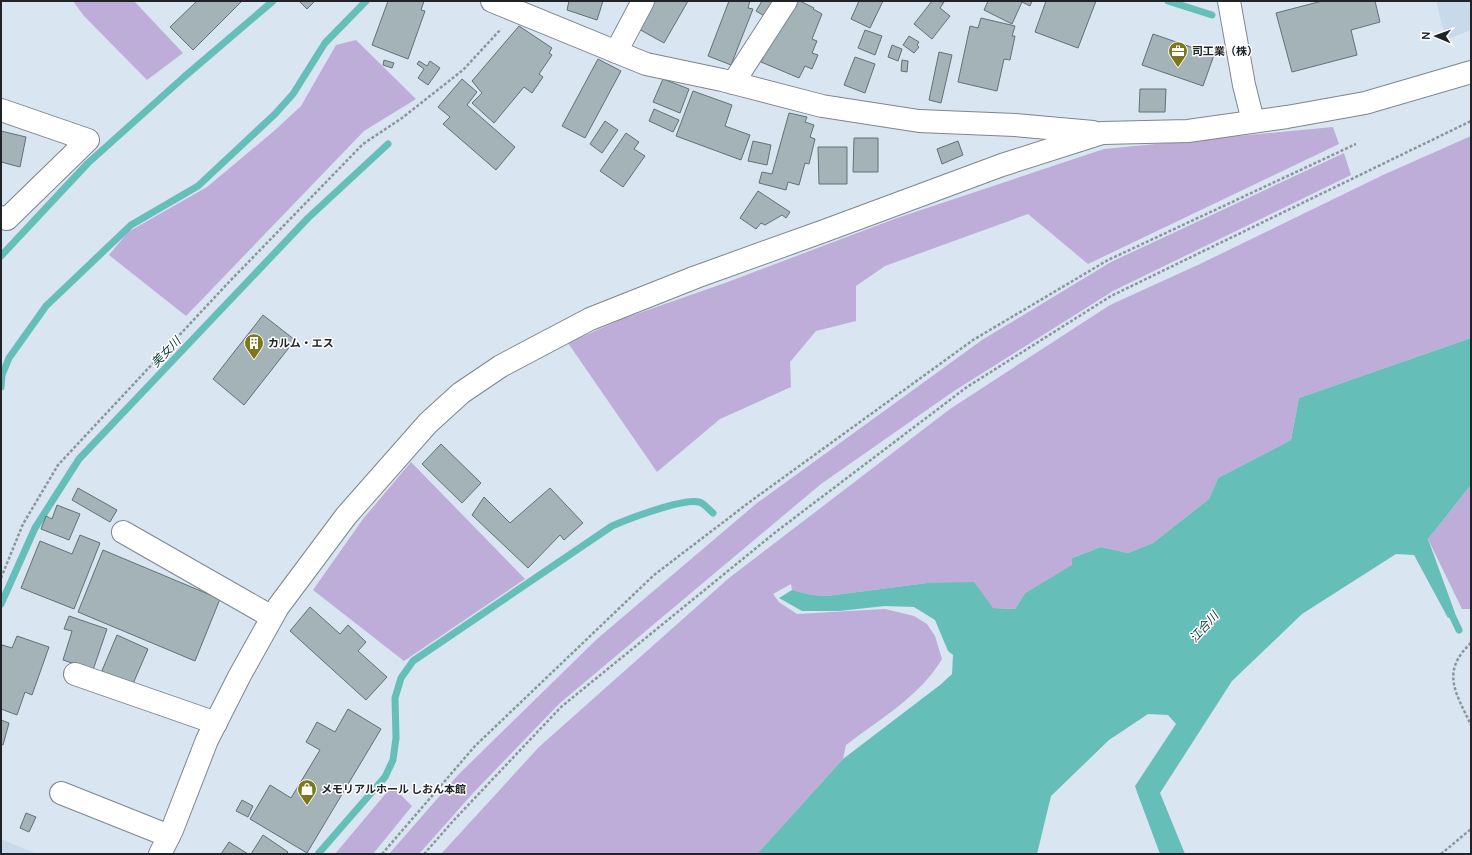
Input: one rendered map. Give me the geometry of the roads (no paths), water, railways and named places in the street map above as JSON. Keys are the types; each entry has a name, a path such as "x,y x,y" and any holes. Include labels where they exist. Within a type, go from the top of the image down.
{"street":[{"path":"492,1 524,7 616,52 646,64 733,83 822,106 919,121 1016,124 1102,132 1188,131 1365,103 1471,72"},
{"path":"616,52 644,1"},
{"path":"733,83 786,1"},
{"path":"1229,1 1244,85 1253,121"},
{"path":"1,110 88,140 8,219 1,217"},
{"path":"61,793 164,845 216,723 240,675 278,607 346,516 428,423 461,392 501,366 590,319 696,276 824,231 1002,165 1102,132"},
{"path":"122,532 272,617"},
{"path":"75,674 216,723"}],"water":[{"name":"江合川","path":"1471,338 1471,485 1428,539 1455,613 1448,618 1414,555 1396,554 1302,614 1232,681 1160,793 1185,854 1160,854 1135,786 1176,724 1168,715 1148,714 1109,740 1051,796 1037,854 757,854 843,759 940,685 952,674 953,655 948,651 935,620 914,607 885,606 839,611 802,611 779,598 792,590 812,595 827,596 927,583 974,582 993,608 1015,609 1025,593 1072,565 1072,558 1101,547 1128,553 1153,543 1209,499 1218,478 1291,440 1299,398"}],"waterway":[{"path":"1,256 88,163 184,77 273,1"},
{"path":"1,387 2,375 9,358 46,306 131,225 198,186 275,114 293,94 325,43 366,1"},
{"path":"1168,1 1212,15"},
{"name":"美女川","path":"1,604 35,528 79,459 308,218 388,144"},
{"path":"318,854 385,777 393,760 396,738 395,698 401,678 413,661 612,526 656,510 681,503 699,502 705,505 713,513"},
{"path":"1448,607 1459,630"}],"place":[{"name":"司工業（株）","path":"1178,68"},
{"name":"カルム・エス","path":"254,360"},
{"name":"メモリアルホール しおん本館","path":"307,806"}]}
